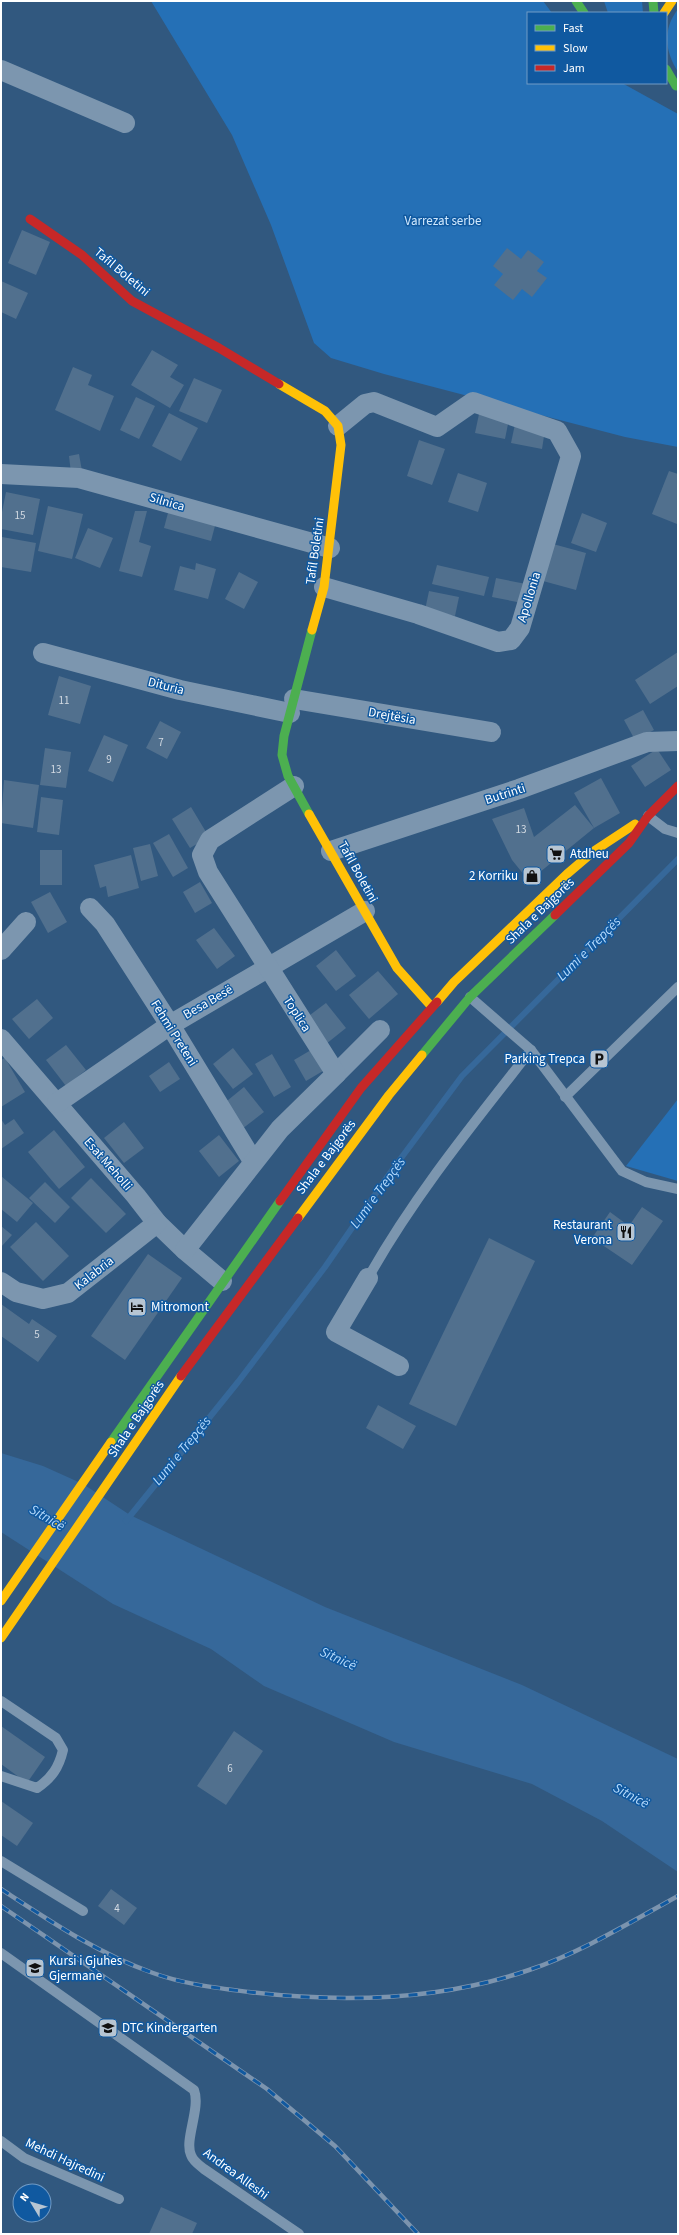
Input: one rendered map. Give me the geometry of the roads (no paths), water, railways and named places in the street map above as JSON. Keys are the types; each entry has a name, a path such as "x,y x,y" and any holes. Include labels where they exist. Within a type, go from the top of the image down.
{"main road":[{"path":"576,1 589,11"},
{"path":"653,1 654,12"},
{"path":"665,12 672,1"},
{"path":"667,71 677,86"},
{"path":"667,82 677,86"},
{"name":"Tafil Boletini","path":"30,219 82,255 132,302 219,348 326,411 338,426 341,444 330,548 324,587 284,736 282,755 288,776 397,968 431,1006"},
{"path":"648,816 678,786"},
{"name":"Shala e Bajgorës","path":"1,1601 160,1369 361,1088 431,1006 454,982 589,855 621,832 648,816"},
{"name":"Shala e Bajgorës","path":"1,1638 179,1379 389,1095 470,997 628,843 648,816"}],"street":[{"path":"1,70 125,124"},
{"name":"Apollonia","path":"324,587 418,614 498,642 510,640 520,628 571,456 557,431 473,402 437,427 374,402 365,404 338,426"},
{"name":"Silnica","path":"1,474 79,478 330,548"},
{"name":"Dituria","path":"43,653 180,690 292,706"},
{"name":"Drejtësia","path":"292,706 491,732"},
{"name":"Butrinti","path":"331,850 519,789 647,742 678,741"},
{"name":"Toplica","path":"294,786 210,840 202,855 208,872 267,968 336,1074"},
{"name":"Fehmi Preteni","path":"90,908 105,924 170,1025 253,1161"},
{"name":"Besa Besë","path":"57,1103 170,1025 365,911"},
{"path":"1,950 26,922"},
{"path":"454,982 470,997"},
{"path":"185,1250 253,1161 280,1129 380,1030"},
{"name":"Esat Meholli","path":"1,1039 57,1103 157,1223 185,1250 222,1281"},
{"name":"Kalabria","path":"1,1282 16,1292 43,1299 68,1293 157,1223"},
{"path":"368,1278 336,1332 399,1366"}],"lane":[{"path":"648,816 666,829 678,833"},
{"path":"565,1097 678,987"},
{"path":"470,997 531,1050 622,1171 646,1182 678,1189"},
{"path":"368,1278 392,1235 440,1165 531,1050"},
{"path":"1,1701 56,1738 63,1750 60,1763 49,1780 37,1788 1,1776"},
{"path":"1,1861 83,1911"},
{"name":"Andrea Alleshi","path":"1,1953 194,2090 196,2099 190,2150 193,2160 299,2234"},
{"name":"Mehdi Hajredini","path":"1,2141 24,2158 119,2200"}],"water":[{"name":"Sitnicë","path":"1,1453 43,1466 83,1484 130,1515 325,1607 522,1685 678,1759 678,1872 602,1821 532,1784 394,1742 264,1686 211,1649 113,1604 1,1532"}],"waterway":[{"name":"Lumi e Trepçës","path":"126,1521 238,1382 325,1267 390,1173 462,1076 678,859"}],"railway":[{"path":"1,1889 74,1936 132,1965 164,1977 225,1989 319,1998 390,1997 460,1988 495,1980 529,1970 568,1955 623,1927 678,1896"},
{"path":"1,1906 267,2089 335,2146 418,2234"}],"place":[{"name":"Atdheu","path":"556,854"},
{"name":"2 Korriku","path":"532,876"},
{"name":"Parking Trepca","path":"599,1059"},
{"name":"Restaurant Verona","path":"626,1232"},
{"name":"Mitromont","path":"137,1307"},
{"name":"Kursi i Gjuhes Gjermane","path":"35,1968"},
{"name":"DTC Kindergarten","path":"108,2028"}],"park label":[{"name":"Varrezat serbe","path":"443,221"}]}
